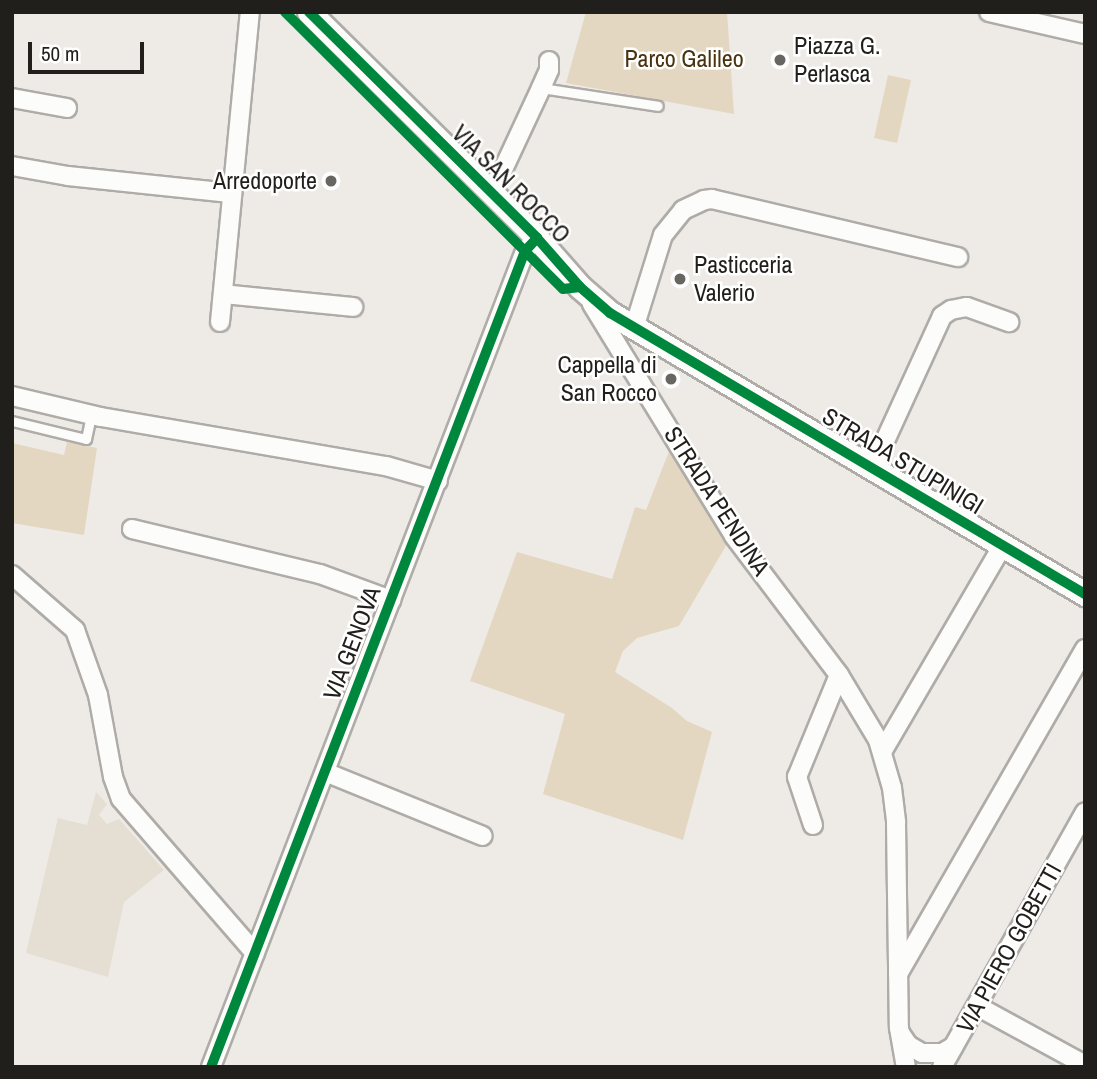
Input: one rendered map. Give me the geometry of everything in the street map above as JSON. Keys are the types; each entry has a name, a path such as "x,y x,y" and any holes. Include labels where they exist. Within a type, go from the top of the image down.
{"street":[{"path":"220,323 230,193 250,12"},
{"name":"VIA SAN ROCCO","path":"309,12 537,238 580,286 610,313 699,365"},
{"path":"989,12 1085,34"},
{"name":"VIA SAN ROCCO","path":"489,190 500,176 541,88 549,70 549,61"},
{"path":"12,98 66,108"},
{"path":"12,166 68,177 230,193"},
{"path":"634,327 663,235 683,210 704,200 712,199 958,257"},
{"name":"VIA GENOVA","path":"211,1067 525,251 537,238"},
{"name":"STRADA PENDINA","path":"580,286 734,536 839,676 867,717 882,752 892,788 896,823 900,1032 906,1067"},
{"path":"223,294 353,307"},
{"name":"STRADA STUPINIGI","path":"873,467 942,316 951,310 967,307 1009,322"},
{"name":"STRADA STUPINIGI","path":"699,365 1085,594"},
{"path":"12,396 91,415 386,466 438,481"},
{"name":"VIA GENOVA","path":"132,529 320,574 391,600"},
{"path":"882,752 1003,545"},
{"path":"12,575 75,630 98,695 113,777 121,799 255,953"},
{"path":"898,974 1085,649"},
{"path":"813,825 797,777 839,676"},
{"path":"325,772 484,836"},
{"name":"VIA PIERO GOBETTI","path":"942,1067 1085,812"},
{"path":"977,1006 1085,1065"},
{"name":"VIA PIERO GOBETTI","path":"900,1032 908,1045 922,1053 942,1053 953,1047"}],"lane":[{"path":"541,88 658,106"},
{"path":"12,421 86,439 91,415"}],"shaded area":[{"path":"96,792 107,804 99,815 107,824 119,819 164,870 124,902 108,977 26,953 58,818 87,825"}],"green space":[{"name":"Parco Galileo","path":"586,12 727,12 734,114 566,83"},
{"path":"888,75 911,80 897,143 874,138"},
{"path":"673,441 730,539 679,626 637,638 623,651 615,672 672,708 687,721 712,732 683,840 543,794 565,714 470,681 517,552 612,579 635,507 646,510"},
{"path":"67,442 97,448 84,535 12,523 12,443 64,455"}],"cycle path":[{"path":"285,12 563,289 580,287"},
{"path":"309,12 537,238 580,287 610,313 1085,594"},
{"path":"211,1067 525,251 537,238"}],"place":[{"name":"Piazza G. Perlasca","path":"780,60"},
{"name":"Arredoporte","path":"331,181"},
{"name":"Pasticceria Valerio","path":"680,279"},
{"name":"Cappella di San Rocco","path":"671,379"}]}
